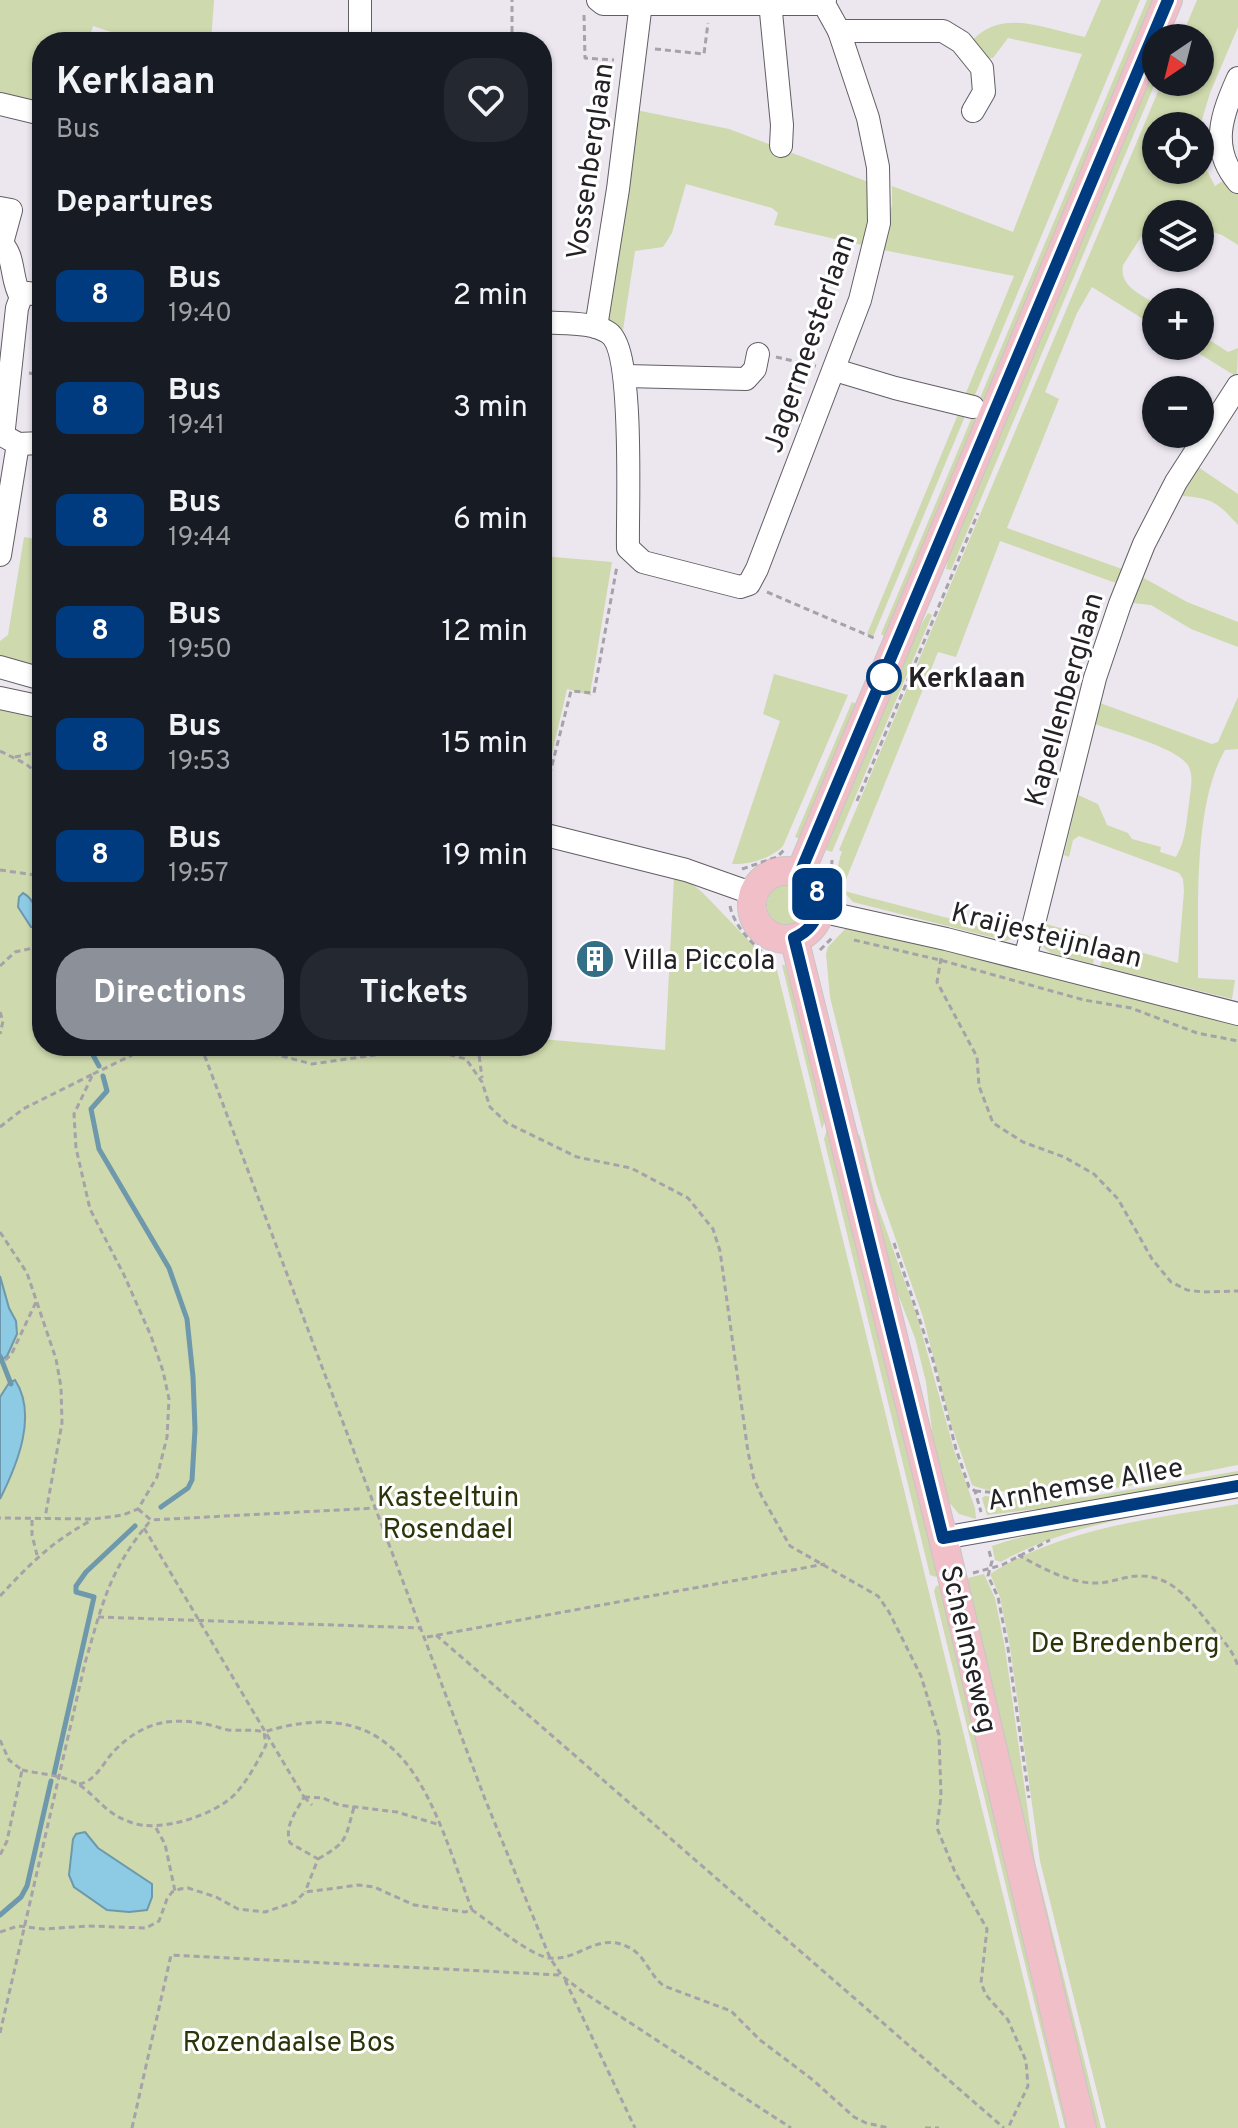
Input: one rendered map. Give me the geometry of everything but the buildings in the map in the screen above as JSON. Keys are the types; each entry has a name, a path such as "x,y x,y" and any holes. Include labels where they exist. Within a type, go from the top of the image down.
{"main road":[{"path":"800,873 1168,0"},
{"path":"786,870 800,873 813,884 830,913 794,938 785,940 775,937 758,925 753,913 754,894 764,878 776,872 786,870"},
{"name":"Schelmseweg","path":"794,938 943,1538 1082,2128"}],"street":[{"path":"360,0 360,32"},
{"path":"770,2 782,125 781,146"},
{"path":"591,7 641,3 824,2"},
{"name":"Jagermeesterlaan","path":"749,584 835,370 860,300 879,223 878,167 868,118 839,31 824,2"},
{"name":"Vossenberglaan","path":"596,327 618,189 641,3"},
{"path":"839,31 943,31 952,36 961,42 982,68 984,92 973,111"},
{"path":"1238,78 1222,118 1219,141 1226,164 1238,182"},
{"path":"0,104 32,112"},
{"path":"0,208 11,210 1,242 9,252 14,287 31,296 17,308 4,378 4,436 18,444 32,443"},
{"path":"552,323 596,327 609,333 619,344 626,376 628,548 633,555 643,562 740,587 749,584"},
{"path":"626,376 746,379 755,369 758,354"},
{"path":"835,370 973,407"},
{"name":"Kapellenberglaan","path":"1025,959 1095,678 1120,604 1144,544 1176,482 1238,386"},
{"path":"0,555 18,444"},
{"path":"0,667 32,676"},
{"path":"0,698 32,705"},
{"path":"552,836 686,870 754,894"},
{"name":"Kraijesteijnlaan","path":"830,913 943,950 1025,959 1238,1014"},
{"name":"Arnhemse Allee","path":"943,1538 1238,1486"}],"path":[{"path":"512,0 512,32"},
{"path":"591,7 585,58 704,54 710,2"},
{"path":"758,354 835,370"},
{"path":"552,765 571,691 594,693 617,565 633,555"},
{"path":"749,584 877,639"},
{"path":"0,751 32,770"},
{"path":"15,757 32,753"},
{"path":"745,867 777,857 789,844"},
{"path":"830,913 842,903 831,880 831,862"},
{"path":"0,870 32,875"},
{"path":"731,914 746,935 775,961"},
{"path":"848,939 943,950 1084,1000 1131,1008 1197,1033 1238,1041"},
{"path":"0,966 15,952 32,948"},
{"path":"943,950 937,982 977,1057 979,1086 993,1123 1023,1142 1064,1157 1094,1174 1118,1199 1152,1259 1171,1282 1187,1290 1238,1291"},
{"path":"0,1012 3,1021 0,1034"},
{"path":"0,1127 23,1109 130,1056"},
{"path":"205,1056 485,1799 550,1958 562,1976 635,2128"},
{"path":"281,1056 312,1064 368,1056"},
{"path":"454,1056 466,1059 482,1082"},
{"path":"436,1635 1006,2128 1028,2086 1028,2075 1015,2032 986,1995 981,1983 987,1929 955,1872 937,1828 941,1796 939,1735 932,1707 921,1676 878,1596 790,1546 754,1479 720,1251 713,1229 688,1198 631,1168 577,1157 507,1123 490,1107 477,1056"},
{"path":"0,1518 94,1519 123,1515 138,1509 157,1477 167,1437 169,1399 151,1336 90,1209 76,1148 74,1114 93,1074"},
{"path":"0,1232 27,1273 56,1359 61,1387 62,1423 45,1518"},
{"path":"890,1233 920,1318 969,1487 975,1491 1056,1497"},
{"path":"5,1360 11,1355 37,1300"},
{"path":"138,1509 151,1520 376,1508"},
{"path":"32,1518 37,1555"},
{"path":"0,1596 37,1555 94,1519"},
{"path":"0,2033 98,1617 113,1575 128,1547 151,1520"},
{"path":"144,1528 264,1732 312,1805"},
{"path":"1018,1555 1079,1581 1095,1584 1142,1575 1179,1590 1227,1642 1238,1666"},
{"path":"426,1637 825,1564"},
{"name":"Schelmseweg","path":"989,1569 988,1576 998,1597 1008,1648 1030,1809"},
{"path":"98,1617 421,1628"},
{"path":"79,1784 90,1781 120,1746 153,1723 188,1723 226,1730 248,1728 264,1732 292,1723 353,1724 386,1741 408,1762 434,1809 472,1910"},
{"path":"0,1740 9,1760 22,1770 79,1784 100,1806 116,1816 133,1824 156,1828 197,1817 235,1795 266,1745 264,1732"},
{"path":"0,1855 7,1841 22,1770"},
{"path":"304,1797 397,1812 440,1825"},
{"path":"304,1797 287,1834 290,1843 318,1859"},
{"path":"0,1932 18,1926 44,1929 88,1926 146,1928 159,1921 167,1899 175,1891 188,1888 216,1897 238,1909 265,1912 295,1902 305,1892 318,1859 334,1852 346,1838 354,1807"},
{"path":"156,1828 165,1844 175,1891"},
{"path":"305,1892 359,1885 374,1887 397,1900 414,1905 442,1910 472,1910 540,1956 550,1958 565,1958 598,1942 633,1950 657,1981 731,2011 760,2040 813,2080 854,2117 889,2128"},
{"path":"132,2128 171,1955 562,1976 791,2128"},
{"path":"925,2128 939,2128"}],"green space":[{"path":"0,0 214,0 212,32 111,32 93,26 91,32 32,32 32,102 0,96"},
{"path":"1101,0 1140,0 972,402 963,400 1014,276 883,250 892,205 892,186 1013,232 1082,54 1008,38 993,58 984,58 968,45 980,33 1008,23 1038,25 1085,37"},
{"path":"1147,0 1159,0 1149,24 1142,24 1142,40 906,599 884,636 881,634"},
{"path":"1197,0 1238,0 1238,27 1214,84 1214,24 1187,24"},
{"path":"1142,85 1142,96 1150,96 951,570 946,569 953,537"},
{"path":"1156,96 1209,96 1204,112 1149,112"},
{"path":"636,110 729,129 871,183 866,246 774,225 778,213 772,208 686,184 672,233 663,247 635,251 623,330 608,319"},
{"path":"1142,130 1142,184 1215,186 1226,179 1238,193 1238,245 1214,232 1214,200 1142,200 1142,236 1123,265 1123,272 1127,284 1142,295 1142,318 1092,287 1077,313 1045,392 1059,399 1007,528 1125,570 1119,583 1113,582 1000,541 956,657 938,652 844,891 838,872 842,852 839,850"},
{"path":"1214,343 1228,352 1238,348 1237,377 1210,360 1214,360"},
{"path":"961,407 968,409 873,637 867,634"},
{"path":"1198,467 1238,494 1238,525 1214,503 1182,496"},
{"path":"24,537 32,538 32,672 0,663 0,641 8,635"},
{"path":"552,557 612,562 590,694 593,696 567,689 552,754"},
{"path":"1142,577 1187,602 1238,622 1238,647 1191,629 1151,605 1132,603"},
{"path":"928,613 932,615 832,852 826,850 905,653"},
{"path":"774,674 848,695 783,846 759,860 732,864 780,721 763,714"},
{"path":"1238,697 1238,749 1225,750 1214,773 1202,830 1198,892 1198,978 1235,980 1232,999 1100,966 1103,958 1116,945 1178,963 1183,879 1179,873 1079,836 1073,840 1069,857 1064,855 1078,795 1098,804 1107,825 1128,833 1132,839 1161,847 1160,852 1176,857 1185,831 1191,780 1189,767 1173,753 1095,724 1100,703 1212,744 1218,742"},
{"path":"852,702 861,706 801,839 795,837"},
{"name":"Kasteeltuin Rosendael","path":"0,707 32,714 32,1056 552,1056 552,1040 665,1050 674,877 692,884 777,970 1060,2128 0,2128"},
{"path":"787,885 801,891 807,905 801,919 787,925 773,919 767,905 773,891"},
{"path":"844,891 1017,936 1006,941 853,902"},
{"path":"1046,924 1089,936 1095,952 1093,964 1051,953 1044,948 1042,940"},
{"path":"847,927 882,931 1238,1021 1238,1465 1095,1491 1037,1494 1003,1492 972,1485 950,1421 923,1317 876,1183 830,997 826,954 828,947"},
{"path":"782,965 785,965 827,1114 822,1129"},
{"path":"829,1123 938,1575 936,1577 930,1575 824,1139"},
{"path":"849,1124 860,1136 877,1204 918,1319 976,1519 959,1514 948,1501 915,1338 891,1276"},
{"path":"1238,1471 1238,1476 1088,1503 987,1515 982,1498 1033,1500 1087,1497"},
{"path":"1238,1494 1238,1499 1116,1520 1057,1537 1001,1562 995,1560 992,1546 1022,1537 1114,1516"},
{"name":"De Bredenberg","path":"1238,1504 1238,2128 1106,2128 1040,1861 1010,1647 1000,1597 990,1574 1018,1558 1079,1535 1142,1520"},
{"path":"984,1574 995,1598 1005,1648 1035,1862 1101,2128 1092,2128 1029,1870 968,1580"},
{"path":"941,1585 1073,2128 1065,2128 934,1591 936,1586"}],"water":[{"path":"23,893 32,902 32,927 18,907 19,897"},
{"path":"0,1276 16,1321 17,1334 7,1356 0,1361"},
{"path":"15,1380 22,1394 25,1424 13,1471 0,1499 0,1397 9,1383"},
{"path":"85,1832 98,1848 152,1884 152,1897 147,1910 107,1910 74,1887 69,1875 73,1839 76,1834"}],"waterway":[{"path":"94,1056 99,1066"},
{"path":"103,1076 107,1091 91,1109 99,1149 169,1268 187,1319 195,1429 192,1480 188,1488 161,1507"},
{"path":"0,1356 11,1384"},
{"path":"54,1774 94,1597 76,1592 76,1586 86,1572 135,1526"},
{"path":"0,1915 21,1897 27,1886 51,1781"}],"bus line":[{"name":"8","path":"1168,0 800,873 813,884 820,911 808,930 794,938 943,1538 1238,1486"}],"place":[{"name":"Kerklaan","path":"884,677"},
{"name":"Villa Piccola","path":"595,959"}],"park label":[{"name":"Rozendaalse Bos","path":"289,2041"}]}
